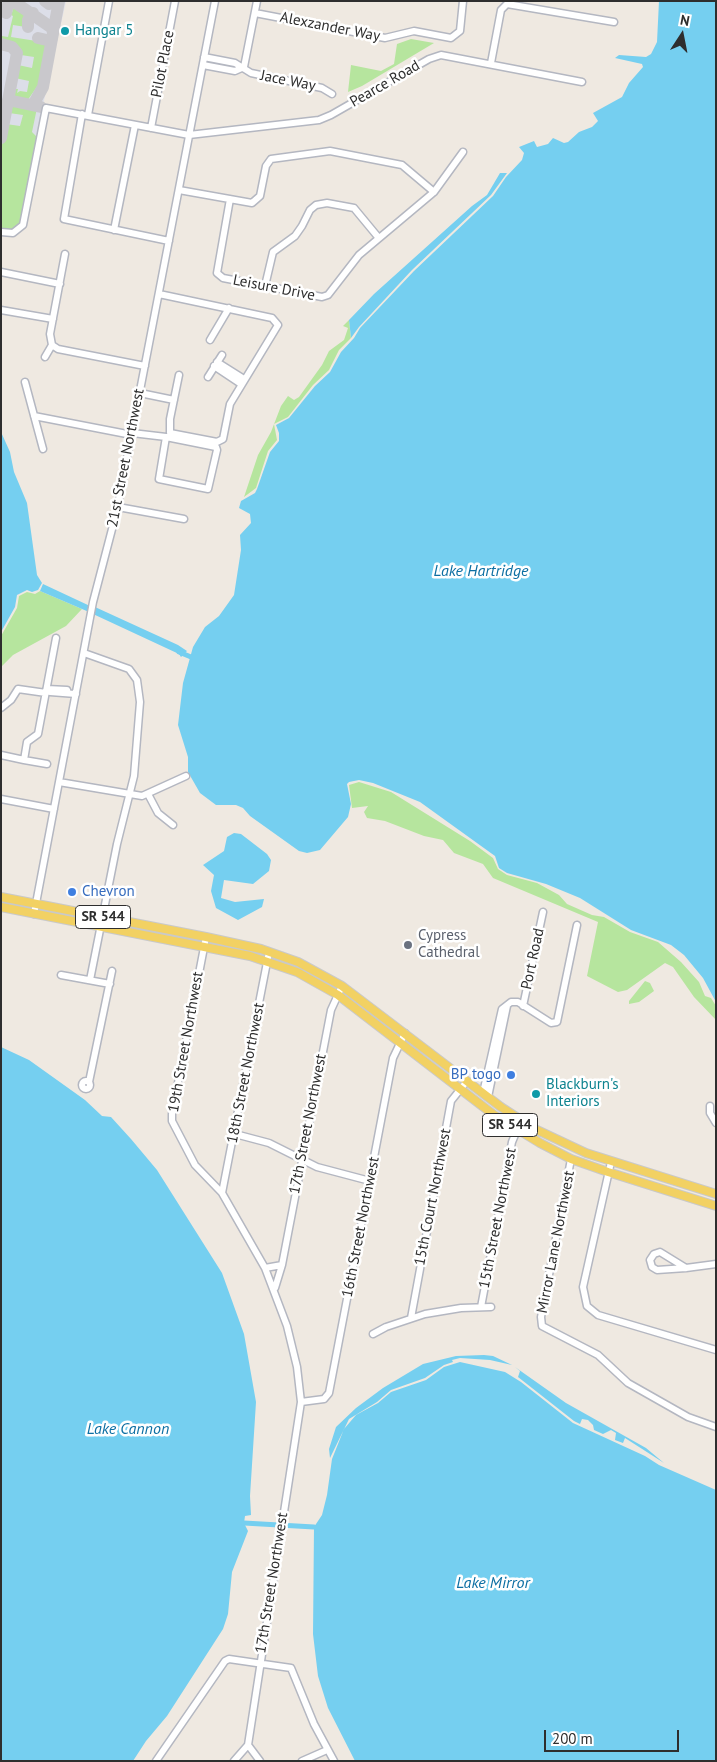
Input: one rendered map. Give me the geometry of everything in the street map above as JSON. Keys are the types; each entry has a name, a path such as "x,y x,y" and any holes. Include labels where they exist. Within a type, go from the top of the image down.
{"main road":[{"name":"SR 544","path":"1,897 206,937 269,952 298,962 342,986 406,1033 467,1082 535,1129 565,1144 611,1162 716,1194"},
{"name":"SR 544","path":"1,907 204,946 268,961 297,972 338,995 517,1130 571,1159 716,1206"},
{"path":"517,1130 527,1130 548,1141 565,1144"}],"street":[{"path":"110,1 63,214 65,220 169,241"},
{"name":"Pilot Place","path":"151,128 175,1"},
{"name":"21st Street Northwest","path":"34,914 93,602 118,507 215,1"},
{"path":"244,67 257,1"},
{"name":"Alexzander Way","path":"255,13 385,38 410,31 451,38 460,31 463,1"},
{"path":"491,64 501,10 507,4 516,3 614,22"},
{"name":"Pearce Road","path":"1,232 8,234 17,231 24,221 46,108 189,135 319,120 435,57 448,55 582,82"},
{"name":"Jace Way","path":"204,57 235,63 251,73 322,88 332,94"},
{"name":"Jace Way","path":"203,65 235,70 244,67"},
{"path":"114,230 135,125"},
{"path":"179,190 252,203 258,200 266,166 271,159 330,152 402,165 434,192"},
{"name":"Leisure Drive","path":"230,199 217,273 223,278 315,296 326,296 355,259 378,237 402,221 434,192 464,152"},
{"path":"265,286 273,252 298,232 310,210 316,205 326,203 354,208 378,237"},
{"path":"45,357 52,345 50,334 66,254"},
{"path":"1,272 60,284"},
{"path":"159,294 272,318 278,325 228,407 222,439 217,442 170,433 168,428 179,374"},
{"path":"210,340 229,308"},
{"path":"1,310 53,320"},
{"path":"52,345 58,348 145,366"},
{"path":"208,377 222,355"},
{"path":"216,364 243,381"},
{"path":"25,382 43,449"},
{"path":"139,395 173,401"},
{"path":"34,416 132,434 166,437 217,448 208,488 158,478 166,437"},
{"path":"118,507 184,520"},
{"path":"24,760 27,742 38,734 56,638"},
{"path":"84,653 129,669 137,680 140,694 139,730 130,796 117,844 90,980"},
{"path":"1,708 11,700 18,689 76,694"},
{"path":"1,755 47,764"},
{"path":"59,782 130,796 148,794 186,776"},
{"path":"148,794 158,813 173,825"},
{"path":"1,799 54,809"},
{"name":"Port Road","path":"523,1006 542,912"},
{"path":"485,1095 507,1006 515,1002 551,1024 555,1023 558,1019 577,925"},
{"name":"19th Street Northwest","path":"206,937 172,1114 175,1129 183,1145 198,1168 222,1193 265,1268"},
{"name":"18th Street Northwest","path":"222,1193 269,952"},
{"path":"89,1082 112,971"},
{"path":"61,975 110,984"},
{"name":"17th Street Northwest","path":"274,1288 282,1265 327,1026 332,1007 342,986"},
{"name":"16th Street Northwest","path":"301,1402 324,1399 329,1393 393,1058 406,1033"},
{"name":"15th Court Northwest","path":"411,1318 451,1101 467,1082"},
{"path":"716,1109 710,1106 710,1113 716,1124"},
{"name":"15th Street Northwest","path":"480,1307 512,1142 517,1130"},
{"path":"235,1134 270,1142 302,1161 345,1176 370,1181"},
{"name":"Mirror Lane Northwest","path":"571,1159 541,1318 542,1326 598,1355 628,1383 688,1417 716,1427"},
{"path":"611,1162 583,1287 586,1304 598,1315 716,1350"},
{"path":"686,1268 660,1252 654,1254 650,1260 652,1266 657,1270 686,1268 716,1264"},
{"path":"265,1268 282,1265"},
{"name":"17th Street Northwest","path":"248,1745 259,1662 274,1585 301,1402 293,1350 274,1288 265,1268"},
{"path":"373,1334 411,1318 439,1310 491,1307"},
{"path":"156,1761 225,1661 229,1659 288,1666 292,1670 327,1750 334,1761"},
{"path":"234,1761 248,1745 260,1761"},
{"path":"302,1761 327,1750"}],"shaded area":[{"path":"1,1 66,1 18,218 1,227"}],"green space":[{"path":"14,7 29,16 26,27 13,25 11,37 49,43 41,81 27,101 12,97 14,89 18,89 17,93 20,91 27,92 29,81 15,78 18,65 32,68 34,57 21,55 14,45 1,41 2,36 8,37"},
{"path":"411,39 434,43 362,86 348,92 351,65 381,71 394,64 397,44"},
{"path":"13,103 37,108 32,132 38,138 22,219 19,226 13,231 1,231 1,150 6,124 20,126 23,115 9,113 10,105"},
{"path":"349,320 351,338 339,350 329,370 313,385 288,417 274,424 281,406 288,396 294,400 299,397 322,365 329,351 344,340 348,328 343,326"},
{"path":"274,424 277,440 268,451 256,488 244,497 258,455"},
{"path":"40,591 82,609 66,626 13,655 1,667 1,636 17,608 19,596 27,592 35,594"},
{"path":"359,782 391,792 470,841 493,858 498,869 507,875 537,883 559,895 567,904 592,915 604,917 630,932 658,942 681,962 699,982 705,996 711,998 716,1006 716,1020 694,997 673,967 665,963 627,990 618,992 587,976 598,922 493,878 483,864 454,853 443,840 424,836 385,821 367,818 364,812 368,806 352,808 349,785"},
{"path":"645,981 650,983 654,991 639,1002 629,1004 629,1001"}],"water":[{"name":"Lake Hartridge","path":"659,1 716,1 716,1002 703,978 684,955 671,945 631,930 580,898 546,884 507,873 499,868 495,856 420,802 373,783 359,780 349,782 347,784 351,804 348,817 320,850 307,853 299,851 250,816 243,808 236,805 216,805 200,793 188,772 188,757 178,725 183,683 193,647 205,627 219,616 234,595 241,550 240,535 251,523 250,514 239,508 241,501 255,493 270,452 279,441 276,425 289,418 315,386 330,372 341,352 354,338 360,328 414,271 493,196 506,177 522,160 524,153 519,147 534,141 537,147 548,144 553,138 564,143 568,142 579,132 592,127 598,121 593,113 622,97 629,83 643,67 642,64 615,58 619,55 646,57 651,54 657,42"},
{"path":"500,173 507,173 491,195 412,270 351,338 349,320 374,294 472,206 487,195"},
{"path":"1,432 10,452 14,472 27,503 37,575 42,583 38,590 32,592 27,590 17,595 15,607 1,632"},
{"path":"43,584 90,606 89,612 40,591"},
{"path":"95,607 178,645 187,651 181,657 179,654 93,614"},
{"path":"234,833 241,834 267,854 271,860 269,871 253,884 224,880 221,898 235,902 264,899 262,907 238,920 216,908 211,891 214,875 203,865 224,851 227,837"},
{"name":"Lake Cannon","path":"1,1047 29,1060 85,1100 102,1116 111,1117 131,1139 157,1170 222,1273 244,1334 256,1402 250,1496 251,1515 245,1516 244,1523 248,1531 232,1572 228,1614 223,1629 167,1716 146,1741 133,1761 1,1761"},
{"path":"456,1356 493,1356 512,1365 490,1360 460,1358 452,1360 453,1362 444,1365 425,1378 391,1390 377,1402 349,1419 330,1458 329,1449 336,1427 356,1408 383,1388 423,1364"},
{"name":"Lake Mirror","path":"460,1362 505,1372 521,1382 573,1423 645,1456 659,1465 716,1490 716,1761 355,1761 328,1708 318,1676 313,1634 314,1527 322,1515 332,1459 344,1429 356,1415 378,1403 391,1392 426,1380 444,1367"},
{"path":"515,1367 566,1403 646,1448 664,1463 625,1438 623,1443 615,1440 616,1433 611,1430 603,1434 594,1430 593,1425 588,1420 582,1419 580,1424 574,1421 518,1377 520,1371"}],"waterway":[{"path":"179,652 191,657"},
{"path":"244,1523 314,1527"}],"taxiway":[{"path":"6,13 9,1"},
{"path":"13,1 52,28 53,33"},
{"path":"45,1 49,4"},
{"path":"33,105 43,87 59,1"},
{"path":"28,27 28,20 33,13"},
{"path":"38,38 51,41"},
{"path":"1,44 12,47 17,53 1,138"},
{"path":"8,100 41,107"}],"place":[{"name":"Hangar 5","path":"65,31"},
{"name":"Chevron","path":"72,892"},
{"name":"Cypress Cathedral","path":"408,945"},
{"name":"BP togo","path":"511,1075"},
{"name":"Blackburn's Interiors","path":"536,1094"}]}
